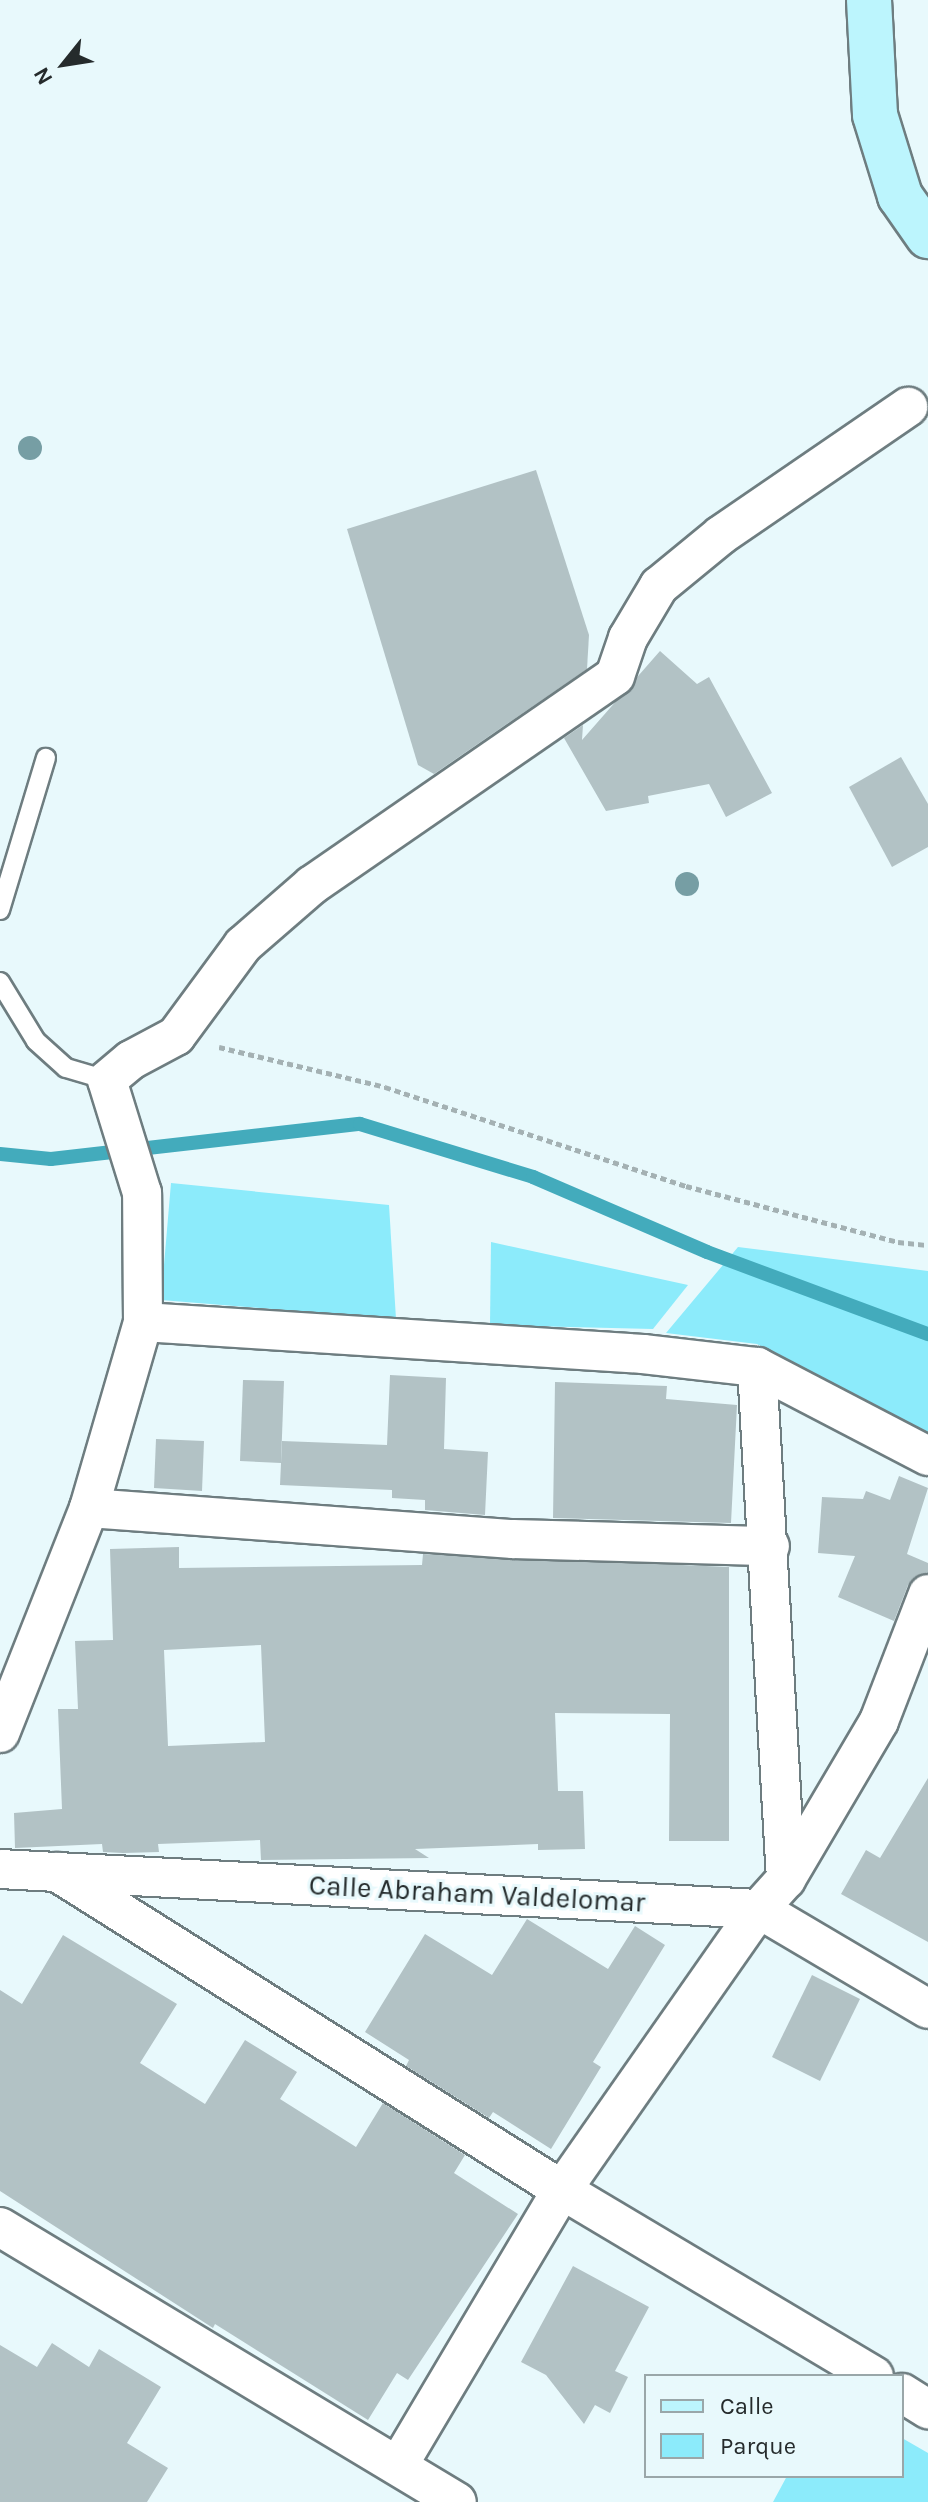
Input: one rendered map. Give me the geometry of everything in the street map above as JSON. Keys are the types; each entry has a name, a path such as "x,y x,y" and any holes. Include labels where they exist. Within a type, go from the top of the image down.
{"street":[{"path":"869,0 875,115 900,196 928,236"},
{"path":"0,1733 89,1508 143,1322 142,1193 110,1092 131,1060 176,1036 243,945 312,885 615,676 628,638 659,586 721,535 908,407"},
{"path":"143,1322 643,1354 757,1367 928,1456"},
{"path":"757,1367 770,1546 786,1879"},
{"path":"89,1508 513,1539 770,1546"},
{"path":"399,2464 562,2190 759,1909 786,1879 879,1721 928,1594"},
{"name":"Calle Abraham Valdelomar","path":"0,1869 759,1909 928,2009"},
{"path":"57,1872 562,2190 871,2374"},
{"path":"0,2227 399,2464 457,2502"},
{"path":"904,2394 928,2409"}],"lane":[{"path":"0,910 46,758"},
{"path":"0,982 36,1041 66,1068 110,1092"}],"path":[{"path":"206,1049 221,1047 385,1087 686,1186 898,1242 928,1245"}],"green space":[{"path":"171,1183 389,1205 396,1319 161,1300"},
{"path":"491,1242 688,1285 653,1329 490,1325"},
{"path":"738,1247 928,1271 928,1436 757,1344 666,1333"},
{"path":"904,2439 928,2453 928,2502 773,2502 786,2478 904,2478"}],"building":[{"path":"536,470 589,635 587,669 434,774 418,765 347,529"},
{"path":"660,651 697,684 709,677 772,793 726,817 709,784 648,796 649,803 606,811 564,738 583,725 582,740"},
{"path":"901,757 928,804 928,847 892,867 849,787"},
{"path":"390,1375 446,1378 444,1449 488,1452 485,1515 425,1510 425,1500 392,1498 392,1490 280,1485 282,1441 387,1445"},
{"path":"243,1380 284,1381 281,1463 240,1461"},
{"path":"555,1382 667,1386 666,1399 737,1405 731,1523 553,1518"},
{"path":"156,1439 204,1441 202,1491 154,1488"},
{"path":"899,1476 928,1488 907,1554 928,1563 928,1573 908,1585 894,1621 838,1597 855,1556 818,1553 822,1497 863,1499 866,1491 890,1500"},
{"path":"179,1547 179,1568 422,1565 423,1554 729,1567 729,1841 669,1841 670,1714 555,1713 558,1791 583,1791 585,1849 538,1850 538,1844 415,1849 429,1858 261,1860 260,1840 158,1844 159,1852 103,1852 102,1844 15,1848 14,1813 62,1809 58,1709 78,1709 75,1641 113,1640 110,1549","holes":["261,1645 265,1742 168,1746 164,1650"]},
{"path":"928,1778 928,1942 841,1894 866,1850 880,1858"},
{"path":"527,1919 608,1969 635,1926 665,1945 593,2062 601,2067 551,2149 493,2112 489,2118 406,2066 409,2060 365,2032 425,1934 492,1975"},
{"path":"63,1935 177,2004 140,2063 205,2104 245,2040 297,2072 280,2099 356,2147 383,2103 465,2155 454,2173 518,2214 408,2380 397,2373 368,2420 215,2324 213,2328 0,2191 0,1990 22,2004"},
{"path":"812,1975 860,1999 820,2081 772,2057"},
{"path":"573,2266 649,2307 615,2371 628,2377 610,2413 595,2405 584,2424 546,2375 521,2362"},
{"path":"52,2343 89,2367 99,2349 161,2387 127,2443 168,2468 147,2502 0,2502 0,2345 37,2367"}],"waterway":[{"path":"0,1154 51,1159 360,1124 533,1177 707,1252 928,1334"}]}
